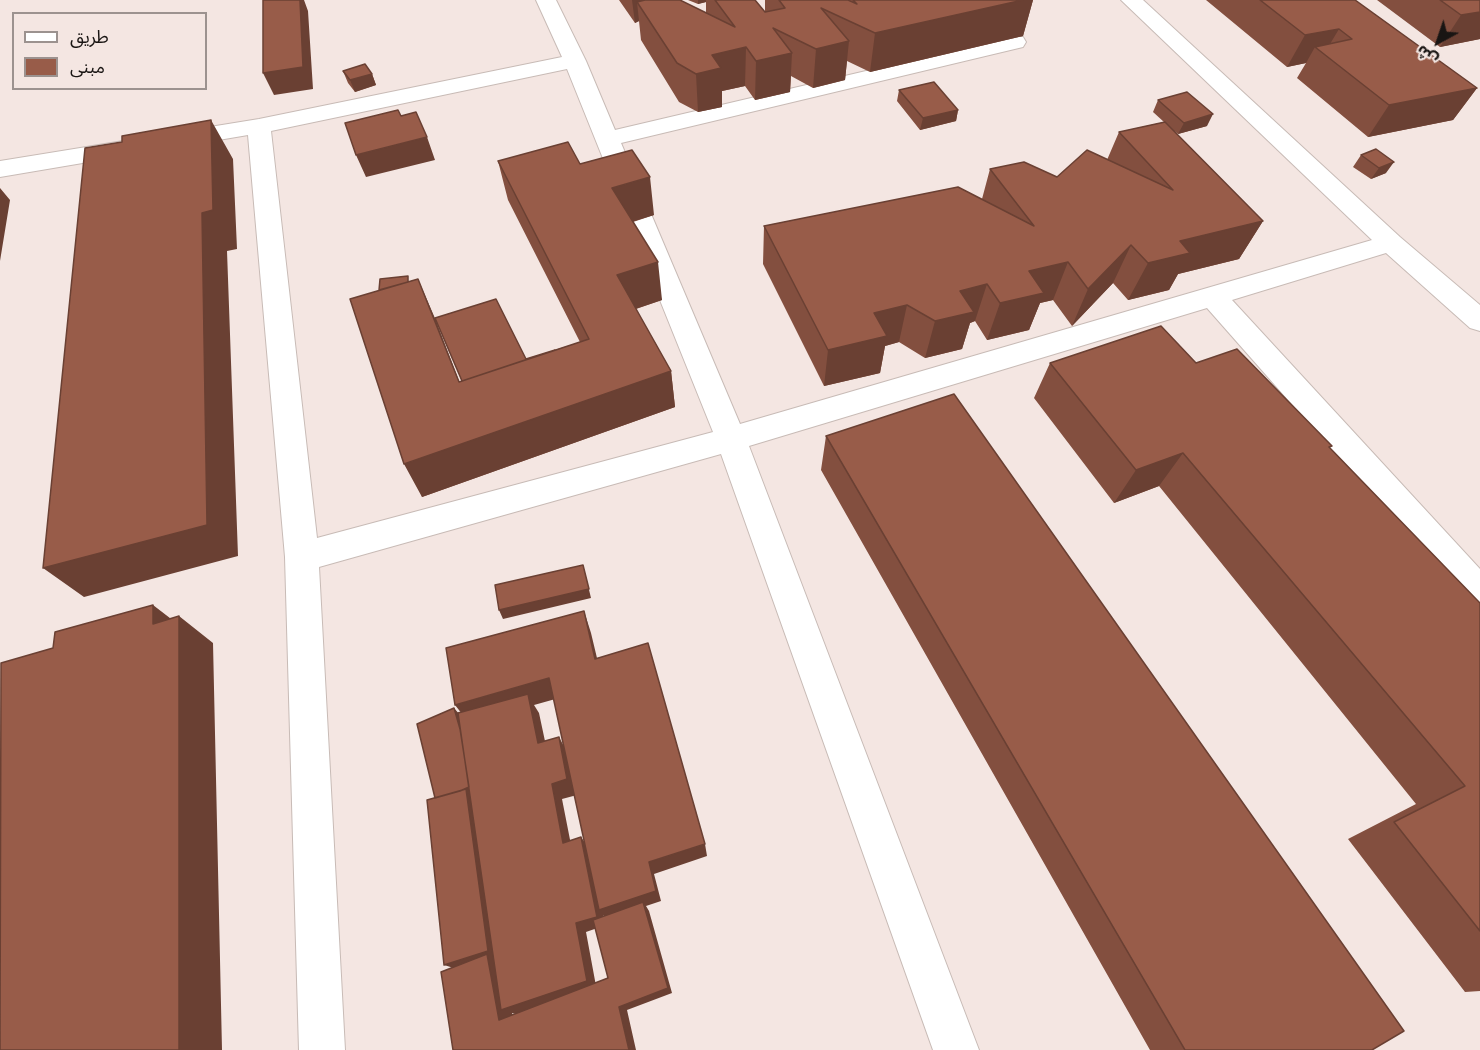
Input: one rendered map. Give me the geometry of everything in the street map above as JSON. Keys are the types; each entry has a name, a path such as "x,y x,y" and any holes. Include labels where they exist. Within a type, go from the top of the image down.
{"street":[{"path":"546,0 575,62 731,439 956,1050"},
{"path":"1131,0 1391,243 1480,321"},
{"path":"607,139 1015,42"},
{"path":"0,169 259,126 575,62"},
{"path":"259,126 302,557 322,1050"},
{"path":"302,557 731,439 1391,243"},
{"path":"1212,296 1480,593"}],"building":[{"path":"263,0 300,0 303,67 263,73"},
{"path":"680,0 735,27 715,0 755,0 765,12 785,8 779,0 848,0 857,4 853,0 1023,0 875,33 821,8 849,41 816,49 773,28 792,53 756,61 746,47 712,55 721,68 696,74 677,63 637,2"},
{"path":"1260,0 1355,0 1477,88 1389,105 1315,47 1352,39 1339,29 1305,35"},
{"path":"1440,0 1480,0 1480,12 1461,15"},
{"path":"365,64 372,74 350,80 343,71"},
{"path":"934,82 958,110 923,118 899,90"},
{"path":"1187,92 1213,114 1184,123 1158,100"},
{"path":"398,110 401,116 416,112 427,137 356,155 345,123"},
{"path":"211,120 213,210 202,213 207,525 43,568 85,148 122,142 122,136"},
{"path":"1165,122 1263,221 1180,241 1190,253 1148,263 1131,245 1088,289 1068,262 1029,271 1044,293 1000,303 987,284 960,291 974,312 935,321 907,305 874,313 887,336 828,350 764,226 958,187 1034,226 990,169 1024,162 1057,177 1087,150 1173,190 1119,132"},
{"path":"568,142 580,164 632,150 650,177 612,188 658,262 617,275 671,371 404,464 350,299 418,279 459,382 589,339 498,161"},
{"path":"1376,149 1394,162 1379,168 1361,155"},
{"path":"408,276 408,282 379,290 380,279"},
{"path":"496,299 526,359 555,350 462,381 435,318"},
{"path":"1161,326 1196,363 1237,349 1480,603 1480,931 1394,822 1465,786 1183,453 1136,470 1050,363"},
{"path":"954,394 1404,1031 1372,1050 1185,1050 826,436"},
{"path":"583,565 589,589 499,610 495,585"},
{"path":"153,605 153,624 179,616 179,1050 0,1050 1,663 53,648 55,632"},
{"path":"584,611 595,659 648,643 705,844 649,862 656,891 599,910 549,678 455,705 446,648"},
{"path":"528,694 538,743 559,737 567,779 552,784 563,843 581,837 597,917 576,923 587,981 501,1010 458,713"},
{"path":"454,708 460,729 469,787 435,798 417,724"},
{"path":"466,789 488,951 444,965 427,800"},
{"path":"643,902 668,988 619,1007 629,1050 453,1050 441,972 487,954 499,1020 608,978 593,920"}]}
